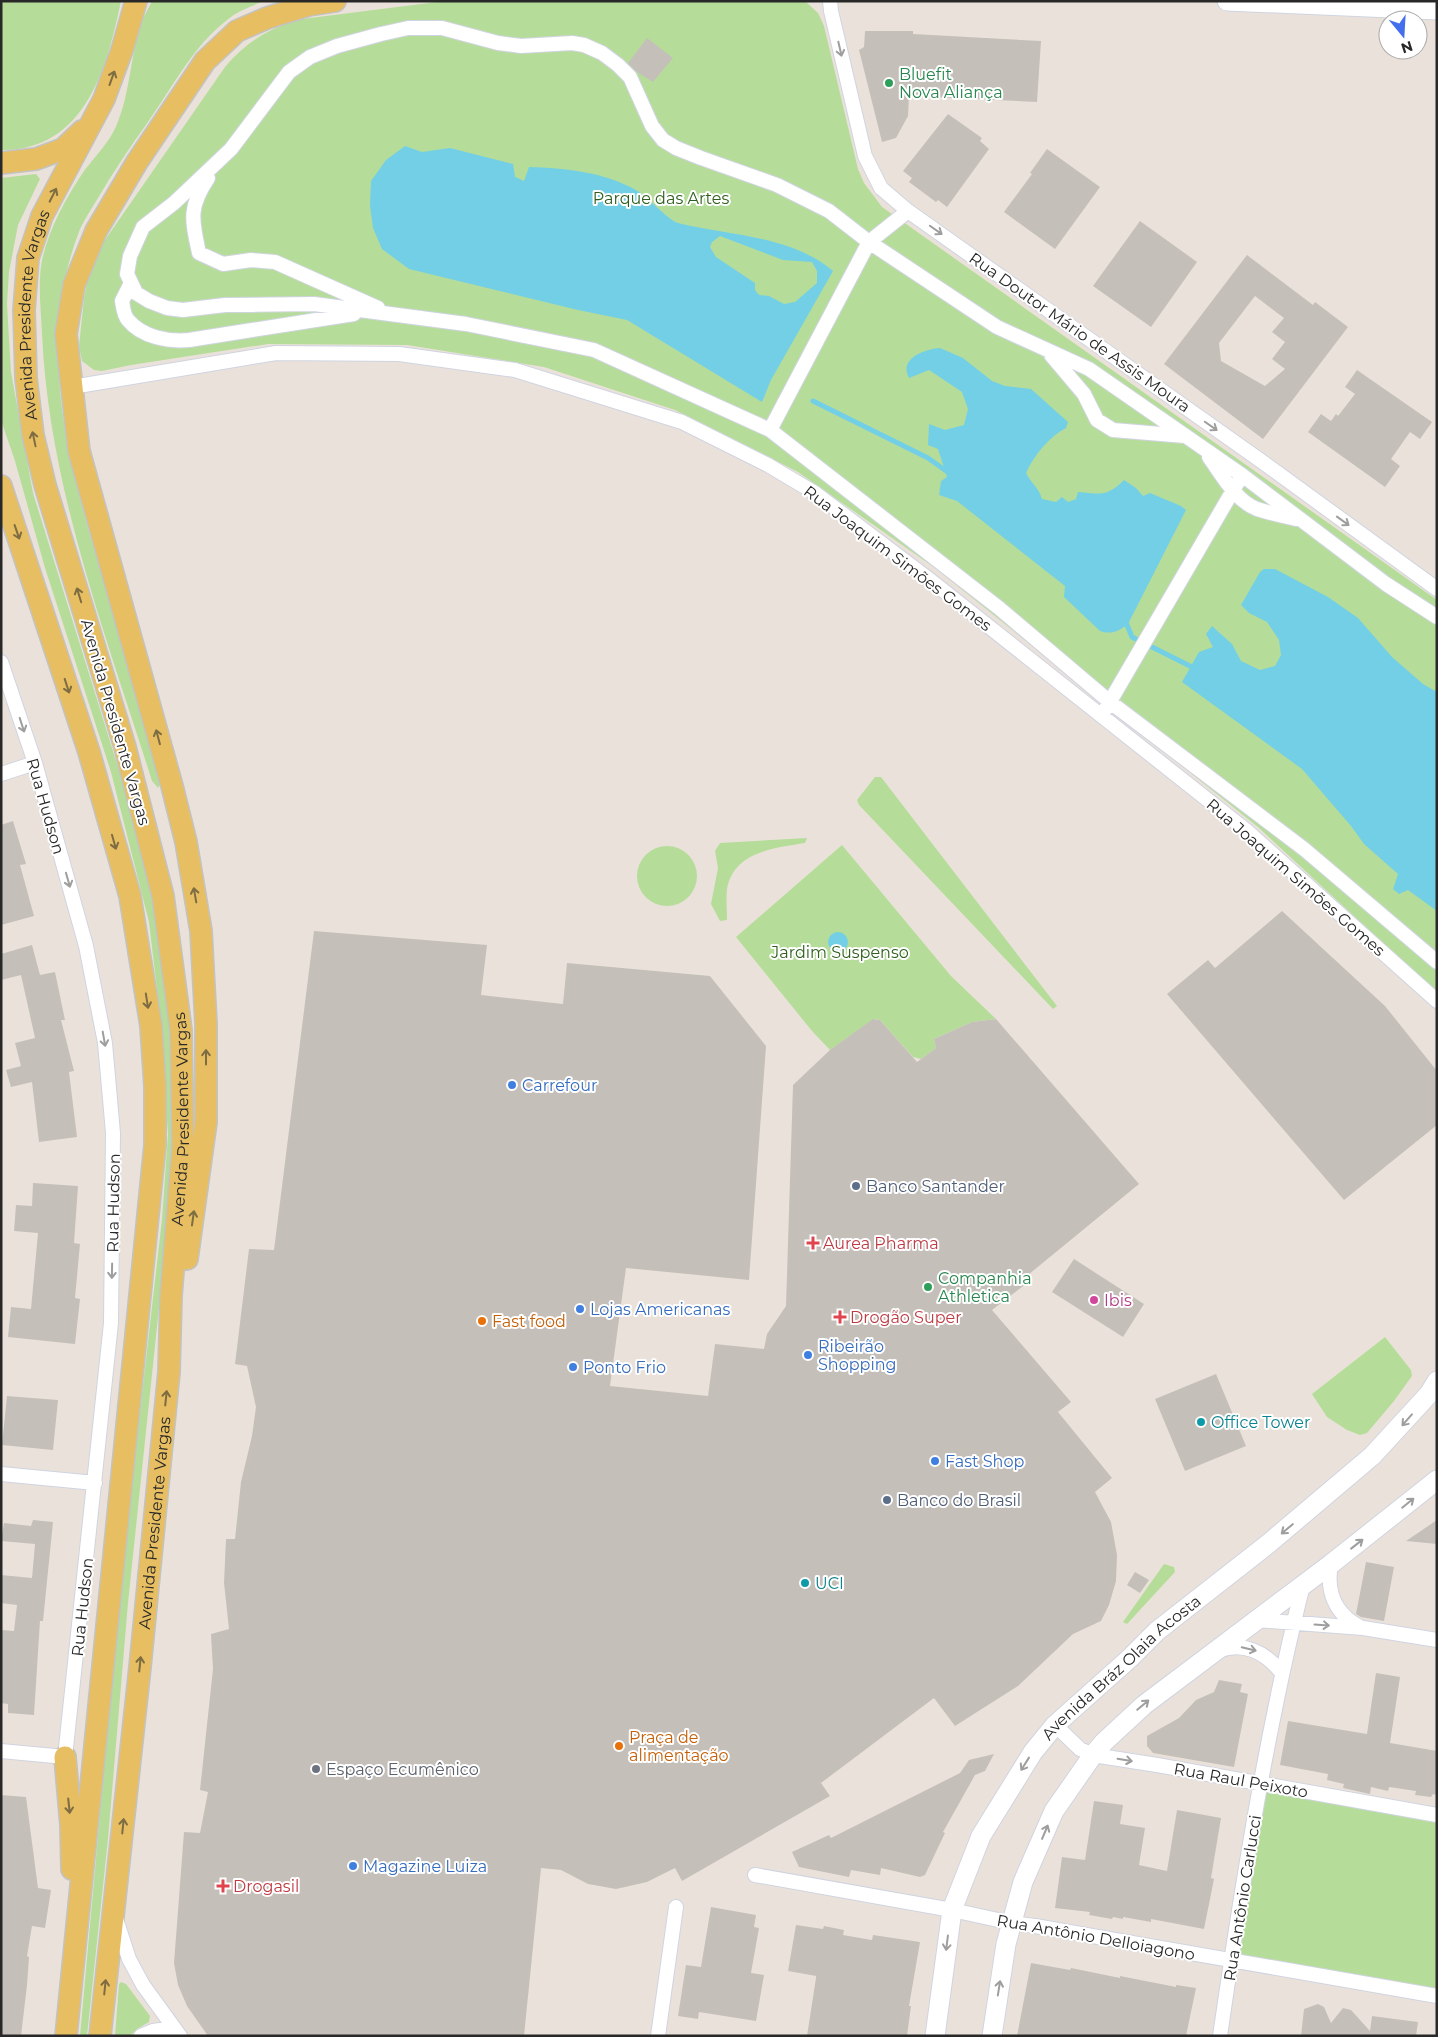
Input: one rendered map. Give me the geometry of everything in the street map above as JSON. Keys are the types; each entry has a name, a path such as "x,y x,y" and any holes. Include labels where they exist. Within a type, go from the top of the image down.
{"main road":[{"name":"Avenida Presidente Vargas","path":"100,2036 140,1668 169,1372 170,1296 183,1146 181,1030 163,896 125,747 45,484 33,435 26,378 24,310 28,258 42,216 104,98 122,50 136,1"},
{"path":"170,1296 184,1284 206,1122 206,1024 201,931 186,842 172,786 79,451 66,334 74,285 101,224 137,162 205,61 238,31 267,18 309,5 335,1"},
{"path":"1,163 36,159 63,149 91,122"},
{"name":"Avenida Presidente Vargas","path":"1,486 89,752 130,896 151,1026 155,1087 155,1145 66,2036"},
{"path":"65,1757 71,1825 72,1890 79,1918"}],"street":[{"name":"Rua Doutor Mário de Assis Moura","path":"830,1 865,156 881,188 908,211 1437,589"},
{"path":"1227,1 1437,10"},
{"path":"1437,618 1386,584 1242,475 1089,369 997,327 869,242 829,211 777,185 684,152 664,140 652,126 630,78 618,65 602,53 584,45 572,43 521,46 498,43 442,28 408,28 337,46 310,57 289,72 238,141 223,157 174,203 143,227 130,256 127,274 136,293 149,301 167,308 183,310 261,303 314,304 466,324 594,350 770,430 999,608 1110,702 1304,849 1437,962"},
{"path":"223,157 199,192 192,220 199,253 223,264 251,260 274,262 392,314"},
{"path":"770,430 869,242 908,211"},
{"path":"131,283 122,301 127,319 144,333 175,341 368,311"},
{"path":"1046,349 1084,394 1097,420 1113,430 1186,436"},
{"name":"Rua Joaquim Simões Gomes","path":"72,387 276,353 399,354 515,370 682,422 768,465 815,493 930,580 1247,831 1437,1001"},
{"path":"1203,449 1233,490 1255,509 1301,520"},
{"path":"1101,717 1242,475"},
{"name":"Rua Hudson","path":"1,662 35,763 86,946 105,1043 113,1133 111,1323 65,1757"},
{"path":"1,774 35,763"},
{"name":"Avenida Bráz Olaia Acosta","path":"935,2036 952,1910 981,1836 1033,1752 1055,1726 1130,1658 1156,1631 1268,1544 1372,1456 1429,1394 1437,1381"},
{"path":"1,1474 95,1483"},
{"path":"992,2036 1006,1944 1023,1882 1054,1811 1093,1755 1104,1742 1144,1705 1331,1564 1437,1480"},
{"path":"1331,1564 1330,1590 1334,1602 1351,1622 1363,1628"},
{"name":"Rua Antônio Carlucci","path":"1220,2036 1281,1672 1303,1585"},
{"path":"1256,1620 1363,1628 1437,1640"},
{"path":"1210,1655 1232,1648 1244,1647 1265,1655 1281,1672"},
{"name":"Rua Raul Peixoto","path":"1055,1726 1080,1749 1093,1755 1437,1815"},
{"path":"1,1751 65,1757"},
{"name":"Rua Antônio Delloiagono","path":"755,1875 1231,1962 1437,1996"},
{"path":"658,2036 676,1907"},
{"path":"113,1912 129,1960 143,1985 177,2032"},
{"path":"141,2036 153,2031 177,2032"}],"green space":[{"path":"1,1 121,1 108,53 99,78 87,101 72,121 53,137 30,147 1,150"},
{"path":"152,1 263,1 235,15 218,28 195,52 86,217 80,229 65,278 59,327 59,376 64,426 87,524 160,784 158,788 152,781 116,671 82,560 68,505 47,391 40,305 41,265 50,234 65,201 84,171 107,143 114,131 125,100 141,24"},
{"name":"Parque das Artes","path":"445,1 805,1 818,13 824,26 858,169 864,183 882,207 1437,600 1437,993 1258,827 935,568 798,472 675,410 544,367 407,345 268,344 102,371 94,370 82,361 79,346 84,298 89,273 98,250 225,67 241,50 269,31 302,19"},
{"path":"36,174 40,179 18,225 9,272 7,304 11,372 33,493 139,835 157,917 169,1021 174,1165 128,1603 108,1839 87,2036 80,2036 122,1570 162,1219 168,1134 158,998 149,922 111,772 45,568 15,461 1,420 1,178"},
{"path":"875,777 881,777 1057,1006 1053,1009 859,805 857,800"},
{"path":"807,838 805,843 757,854 738,866 731,876 727,889 727,920 720,921 711,904 718,868 715,851 720,843"},
{"name":"Jardim Suspenso","path":"842,845 951,976 996,1019 972,1022 934,1039 936,1048 921,1059 913,1057 880,1020 874,1019 830,1050 812,1031 736,937"},
{"path":"667,846 684,851 692,859 697,876 692,893 684,901 667,906 650,901 642,893 637,876 642,859 650,851"},
{"path":"1385,1337 1411,1370 1412,1376 1367,1433 1360,1435 1347,1430 1327,1417 1312,1394"},
{"path":"1164,1564 1174,1567 1175,1572 1127,1624 1123,1622"},
{"path":"1261,1785 1437,1815 1437,1996 1231,1962"},
{"path":"121,1982 126,1984 150,2016 149,2022 130,2036 115,2036 119,1984"}],"water":[{"path":"405,146 422,152 450,148 513,164 515,177 524,181 529,167 556,168 598,175 636,190 669,218 678,223 779,243 816,259 833,271 771,380 762,402 627,320 409,269 382,249 373,228 370,206 371,181 386,160","holes":["720,236 783,260 812,262 817,271 817,283 795,302 784,304 769,296 759,295 755,290 755,283 716,257 710,247 712,242"]},
{"path":"940,348 963,358 992,381 1005,386 1031,389 1068,422 1066,428 1043,447 1026,473 1042,499 1056,502 1062,497 1068,502 1076,499 1078,492 1108,492 1124,480 1136,488 1143,496 1150,493 1186,510 1128,624 1122,629 1115,632 1100,631 1064,597 1065,586 957,501 939,495 941,481 947,477 938,449 928,445 929,424 945,430 964,425 968,409 962,392 929,370 909,378 907,365 915,356 928,350"},
{"path":"1264,569 1275,569 1328,597 1358,618 1392,657 1423,684 1437,692 1437,911 1408,890 1399,894 1393,889 1398,874 1364,844 1302,769 1182,682 1199,652 1213,647 1206,634 1212,626 1232,644 1241,661 1260,670 1275,666 1281,655 1279,640 1267,622 1249,613 1241,605 1260,572"},
{"path":"838,932 845,935 848,942 845,949 838,952 831,949 828,942 831,935"}],"building":[{"path":"865,31 913,31 913,34 1041,41 1037,102 909,96 908,116 896,138 882,142 859,50 864,47"},
{"path":"647,38 673,58 653,82 637,72 628,63"},
{"path":"948,114 982,138 980,141 989,149 947,207 938,200 936,202 909,182 912,178 903,171"},
{"path":"1047,149 1100,187 1055,249 1004,212 1032,174 1030,173"},
{"path":"1140,221 1197,262 1151,327 1093,286"},
{"path":"1247,255 1313,305 1315,302 1348,327 1263,439 1164,364","holes":["1255,296 1284,318 1272,332 1285,342 1272,359 1285,369 1265,386 1221,361 1219,343"]},
{"path":"1357,370 1432,422 1420,439 1410,432 1391,459 1400,466 1385,487 1308,432 1321,414 1331,421 1336,414 1338,416 1355,394 1345,387"},
{"path":"13,821 26,864 20,865 34,916 1,925 1,825"},
{"path":"1282,911 1385,1006 1437,1071 1437,1125 1344,1200 1167,994 1208,960 1215,968"},
{"path":"314,931 487,945 481,995 563,1004 567,963 710,976 766,1046 749,1280 626,1268 610,1386 708,1396 715,1344 764,1349 767,1334 786,1306 793,1085 830,1050 873,1019 880,1020 917,1062 936,1048 934,1039 972,1022 996,1019 1139,1184 1028,1275 1031,1280 992,1310 1071,1402 1058,1412 1112,1478 1095,1492 1111,1522 1117,1555 1116,1581 1109,1605 1101,1621 1073,1634 1018,1686 955,1726 934,1698 821,1783 830,1796 682,1881 675,1868 647,1882 616,1889 588,1884 561,1870 541,1868 524,2036 208,2036 187,2006 178,1985 174,1963 184,1832 200,1833 208,1792 200,1790 213,1669 211,1634 229,1629 224,1583 226,1539 235,1539 241,1482 252,1436 256,1407 247,1366 235,1364 249,1249 274,1250"},
{"path":"32,945 40,975 55,972 65,1020 61,1020 74,1071 69,1072 77,1137 39,1142 32,1082 11,1087 6,1070 21,1066 15,1043 35,1038 21,975 1,980 1,954"},
{"path":"33,1183 78,1186 74,1243 80,1244 75,1298 80,1299 75,1344 8,1337 11,1307 31,1309 38,1233 14,1231 16,1205 32,1206"},
{"path":"1074,1259 1144,1304 1123,1337 1052,1292"},
{"name":"Office Tower","path":"1216,1374 1246,1446 1185,1471 1155,1399"},
{"path":"7,1396 58,1400 53,1450 2,1445"},
{"path":"33,1520 53,1522 43,1621 40,1621 34,1715 8,1713 8,1704 1,1703 1,1630 14,1631 17,1605 1,1603 1,1575 32,1578 35,1544 1,1541 4,1523 31,1526"},
{"path":"1437,1520 1437,1544 1406,1541"},
{"path":"1366,1562 1394,1567 1384,1621 1361,1617 1356,1614"},
{"path":"1135,1572 1149,1580 1140,1593 1127,1585"},
{"path":"1376,1673 1400,1677 1390,1743 1437,1751 1437,1795 1433,1794 1431,1797 1415,1795 1416,1791 1389,1787 1388,1791 1371,1787 1370,1794 1343,1788 1344,1784 1327,1780 1328,1774 1280,1765 1288,1721 1367,1734"},
{"path":"1219,1680 1242,1684 1240,1692 1248,1694 1234,1767 1153,1753 1147,1746 1147,1736 1179,1718 1196,1700 1214,1692"},
{"path":"994,1754 985,1771 975,1775 943,1832 945,1833 925,1875 920,1877 881,1868 880,1875 851,1870 849,1877 799,1867 792,1852 829,1835 831,1838 960,1773 969,1760"},
{"path":"1,1795 26,1797 38,1888 51,1890 45,1928 32,1926 27,1956 29,1957 27,1985 21,2036 1,2036"},
{"path":"1094,1801 1123,1805 1120,1824 1145,1828 1139,1865 1167,1871 1177,1810 1221,1818 1211,1878 1214,1879 1204,1929 1151,1919 1151,1922 1123,1917 1123,1919 1113,1917 1112,1919 1089,1915 1090,1912 1055,1908 1062,1857 1085,1860"},
{"path":"711,1907 756,1915 754,1927 759,1928 751,1973 764,1975 756,2021 699,2012 698,2019 678,2016 686,1965 701,1967"},
{"path":"796,1925 823,1929 824,1926 844,1930 843,1935 872,1940 873,1935 920,1942 909,2006 911,2006 907,2036 807,2036 816,1976 788,1971"},
{"path":"1031,1963 1070,1970 1071,1968 1120,1978 1120,1976 1176,1987 1176,1985 1196,1988 1186,2036 1017,2036"},
{"path":"1318,2004 1324,2007 1331,2023 1343,2008 1351,2010 1370,2031 1372,2016 1418,2022 1416,2036 1301,2036 1304,2009"}],"waterway":[{"path":"813,401 928,458 949,473"},
{"path":"1125,620 1132,637 1136,639"},
{"path":"1152,647 1196,669"}],"place":[{"name":"Bluefit Nova Aliança","path":"889,83"},
{"name":"Carrefour","path":"512,1085"},
{"name":"Banco Santander","path":"856,1186"},
{"name":"Aurea Pharma","path":"813,1243"},
{"name":"Companhia Athletica","path":"928,1287"},
{"name":"Ibis","path":"1094,1300"},
{"name":"Lojas Americanas","path":"580,1309"},
{"name":"Drogão Super","path":"840,1317"},
{"name":"Fast food","path":"482,1321"},
{"name":"Ribeirão Shopping","path":"808,1355"},
{"name":"Ponto Frio","path":"573,1367"},
{"name":"Office Tower","path":"1201,1422"},
{"name":"Fast Shop","path":"935,1461"},
{"name":"Banco do Brasil","path":"887,1500"},
{"name":"UCI","path":"805,1583"},
{"name":"Praça de alimentação","path":"619,1746"},
{"name":"Espaço Ecumênico","path":"316,1769"},
{"name":"Magazine Luiza","path":"353,1866"},
{"name":"Drogasil","path":"223,1886"}]}
